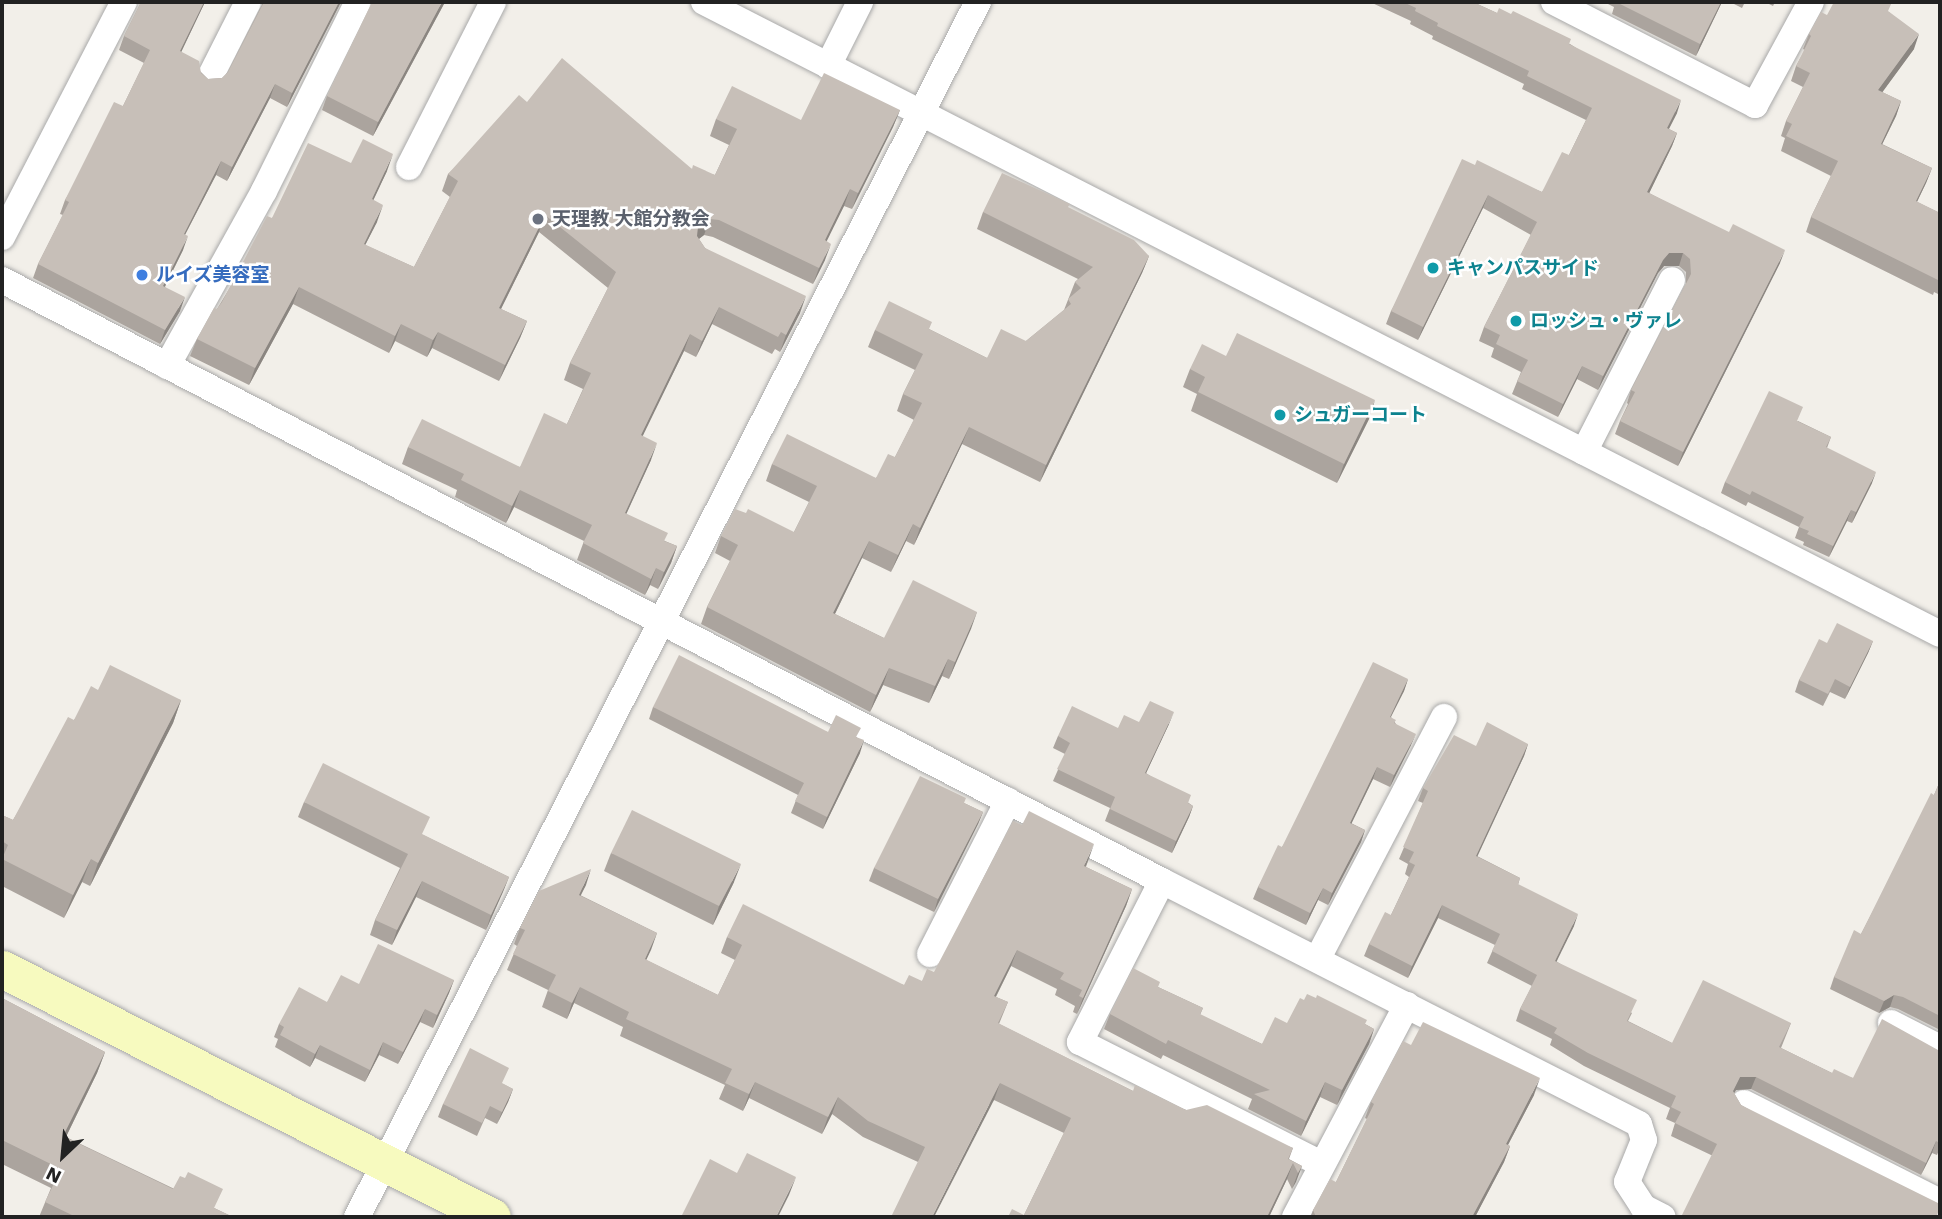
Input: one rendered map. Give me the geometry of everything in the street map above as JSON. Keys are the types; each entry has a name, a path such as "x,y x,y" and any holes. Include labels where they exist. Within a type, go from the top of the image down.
{"street":[{"path":"2,237 124,2"},
{"path":"209,79 248,2"},
{"path":"167,366 264,191 358,2"},
{"path":"409,167 493,2"},
{"path":"704,2 1940,634"},
{"path":"828,66 860,2"},
{"path":"357,1217 662,621 810,301 920,113 978,2"},
{"path":"1554,2 1755,105 1811,2"},
{"path":"2,280 1162,881 1318,958 1639,1124 1644,1140 1627,1182 1643,1207 1663,1217"},
{"path":"1584,452 1672,280"},
{"path":"1318,958 1444,718"},
{"path":"930,954 1008,801"},
{"path":"1162,881 1080,1042 1322,1164"},
{"path":"2,968 492,1217"},
{"path":"1295,1217 1407,1005"},
{"path":"1891,1023 1940,1048"},
{"path":"1744,1103 1940,1202"}],"building":[{"path":"141,2 204,2 180,51 199,61 201,73 208,79 222,78 228,72 264,2 339,2 292,93 275,84 232,167 221,161 184,234 188,236 163,286 185,297 165,330 38,264 69,202 65,200 114,102 123,106 150,50 124,36"},
{"path":"372,2 442,2 378,122 327,96"},
{"path":"1403,2 1473,2 1497,13 1499,8 1511,14 1513,11 1571,39 1569,44 1681,100 1667,128 1677,133 1647,192 1729,232 1733,224 1785,250 1683,452 1620,421 1635,392 1631,390 1691,274 1690,259 1683,253 1669,253 1663,260 1603,376 1582,366 1563,404 1517,381 1528,360 1496,344 1500,335 1484,327 1537,222 1488,195 1423,327 1391,311 1462,159 1475,165 1477,160 1542,192 1562,152 1569,155 1592,108 1527,76 1529,71 1437,26 1438,23"},
{"path":"1616,2 1721,2 1700,44"},
{"path":"1834,2 1892,2 1888,11 1919,34 1878,90 1901,101 1881,144 1932,168 1916,201 1940,213 1938,280 1811,217 1838,161 1786,136 1792,124 1786,121 1810,73 1796,66 1821,12 1827,15"},
{"path":"562,58 692,169 693,165 715,175 737,129 716,119 732,86 801,120 824,73 900,110 858,193 850,189 825,240 831,244 819,268 719,220 710,219 698,227 697,236 705,248 806,296 786,335 781,332 778,337 719,307 702,341 690,334 641,435 657,443 625,513 668,533 664,541 677,546 664,572 656,568 651,579 583,543 592,525 520,490 512,506 461,480 464,474 408,447 422,419 520,467 544,413 567,424 591,373 570,363 616,272 545,215 499,308 527,321 505,365 438,332 433,340 401,324 395,336 299,287 255,368 197,339 214,308 217,309 222,302 267,216 272,218 308,143 351,163 363,139 393,154 372,199 383,205 364,244 414,267 458,181 448,174 519,95 527,102"},
{"path":"1002,173 1070,204 1068,207 1134,240 1149,256 1046,465 969,427 920,528 913,524 898,555 869,541 833,613 884,638 913,580 977,612 955,662 948,659 935,686 889,668 876,695 707,607 738,545 721,536 735,509 746,513 748,509 794,532 817,486 772,464 787,434 876,478 888,454 895,457 922,403 903,394 923,354 875,330 889,301 932,322 929,329 987,358 1001,329 1026,341 1071,304 1068,299 1081,288 1075,282 1093,267 983,212"},
{"name":"シュガーコート","path":"1237,333 1375,400 1344,464 1198,392 1205,377 1190,369 1202,344 1226,356"},
{"path":"1769,391 1803,407 1797,421 1831,437 1826,447 1876,472 1856,512 1851,510 1833,546 1807,534 1809,531 1799,527 1804,517 1752,491 1750,495 1725,482"},
{"path":"1837,623 1873,641 1850,687 1835,679 1828,694 1799,680 1819,639 1827,643"},
{"path":"679,655 828,732 836,715 861,728 856,737 864,740 827,817 795,801 804,783 653,707"},
{"path":"1373,662 1408,679 1390,717 1396,720 1394,723 1416,734 1394,775 1377,767 1350,823 1365,830 1332,893 1323,888 1310,913 1258,887 1278,845 1282,847"},
{"path":"110,665 181,700 98,863 91,859 73,895 2,859 8,845 2,841 2,815 13,820 68,717 74,720 91,686 98,690"},
{"path":"1150,701 1174,712 1145,773 1191,795 1188,803 1193,806 1176,841 1110,809 1115,797 1057,769 1070,743 1058,736 1072,706 1118,728 1124,715 1139,722"},
{"path":"1487,722 1528,744 1476,856 1520,878 1518,884 1578,914 1555,961 1637,1000 1627,1021 1672,1043 1703,980 1791,1023 1779,1047 1832,1073 1834,1069 1853,1078 1882,1019 1940,1050 1940,1143 1936,1141 1926,1163 1756,1077 1740,1077 1733,1091 1741,1105 1940,1204 1936,1217 1681,1217 1717,1144 1675,1123 1681,1112 1671,1107 1676,1096 1588,1053 1554,1033 1557,1028 1520,1009 1537,975 1492,951 1500,934 1442,905 1412,966 1369,944 1385,912 1391,915 1415,865 1409,862 1414,852 1403,847 1428,791 1423,788 1454,735 1476,746"},
{"path":"323,763 430,817 422,834 509,877 491,915 422,881 397,930 375,920 408,854 304,802"},
{"path":"920,776 966,798 964,803 983,812 938,899 874,868"},
{"path":"1940,781 1940,1016 1903,997 1894,995 1884,1001 1834,977 1854,930 1861,934 1931,793 1934,795"},
{"path":"632,810 741,864 719,906 611,853"},
{"path":"1029,811 1094,844 1084,866 1132,889 1083,998 1079,996 1082,990 1060,979 1064,973 1017,950 994,996 1008,1002 998,1023 1133,1091 1135,1085 1186,1110 1207,1105 1293,1148 1288,1159 1302,1166 1298,1173 1293,1163 1267,1217 1008,1217 1012,1209 1024,1215 1071,1118 1000,1083 932,1217 891,1217 925,1147 868,1121 838,1097 828,1117 755,1082 749,1094 725,1083 732,1069 626,1019 629,1012 580,987 572,1003 548,991 556,975 513,954 525,930 520,928 539,891 591,869 579,895 657,933 645,959 718,995 742,945 727,937 743,904 904,985 909,975 922,981 927,969 934,972 1013,821 1022,825"},
{"path":"378,944 454,980 437,1015 425,1009 403,1052 383,1042 370,1070 320,1045 315,1054 280,1035 284,1027 279,1024 299,987 327,1002 341,975 359,984"},
{"path":"1133,968 1160,982 1158,987 1203,1008 1200,1014 1262,1044 1275,1017 1287,1023 1300,998 1304,1000 1307,994 1316,998 1317,995 1367,1020 1365,1024 1374,1029 1342,1090 1325,1082 1306,1121 1254,1094 1270,1090 1168,1040 1166,1044 1110,1014"},
{"path":"2,998 105,1052 63,1136 173,1189 180,1176 185,1178 188,1172 223,1189 214,1208 233,1217 73,1217 45,1202 61,1169 2,1140"},
{"path":"1423,1022 1540,1078 1506,1144 1510,1146 1472,1217 1316,1217 1313,1210 1330,1179 1336,1182 1374,1104 1371,1102 1403,1041 1411,1045"},
{"path":"470,1048 509,1068 502,1083 513,1089 502,1112 490,1106 482,1123 443,1104"},
{"path":"747,1153 796,1177 776,1217 681,1217 710,1159 737,1173"}],"place":[{"name":"天理教 大館分教会","path":"538,219"},
{"name":"キャンパスサイド","path":"1433,268"},
{"name":"ルイズ美容室","path":"142,275"},
{"name":"ロッシュ・ヴァレ","path":"1516,321"},
{"name":"シュガーコート","path":"1280,415"}]}
